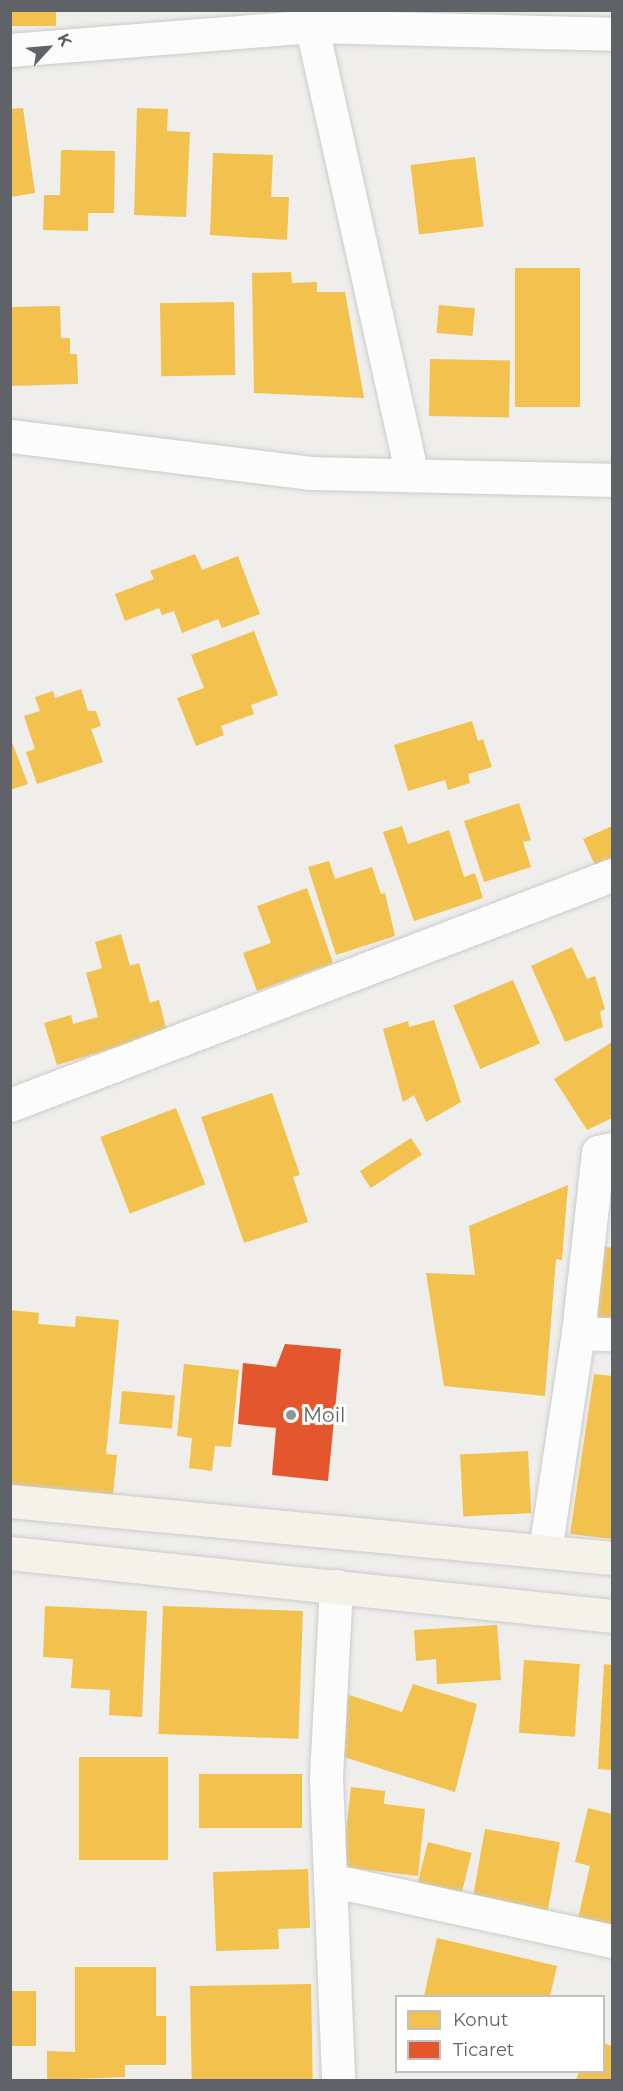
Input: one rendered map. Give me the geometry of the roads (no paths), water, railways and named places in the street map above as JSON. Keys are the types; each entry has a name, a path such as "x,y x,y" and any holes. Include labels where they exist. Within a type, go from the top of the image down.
{"main road":[{"path":"10,1501 612,1558"},
{"path":"10,1554 612,1616"}],"street":[{"path":"10,50 310,18 612,34"},
{"path":"310,18 412,476"},
{"path":"10,436 310,473 612,480"},
{"path":"10,1105 612,875"},
{"path":"545,1551 578,1333 598,1152 612,1149"},
{"path":"578,1333 612,1334"},
{"path":"336,1586 326,1778 338,2080"},
{"path":"330,1880 612,1941"}],"place":[{"name":"Moil","path":"291,1415"}]}
